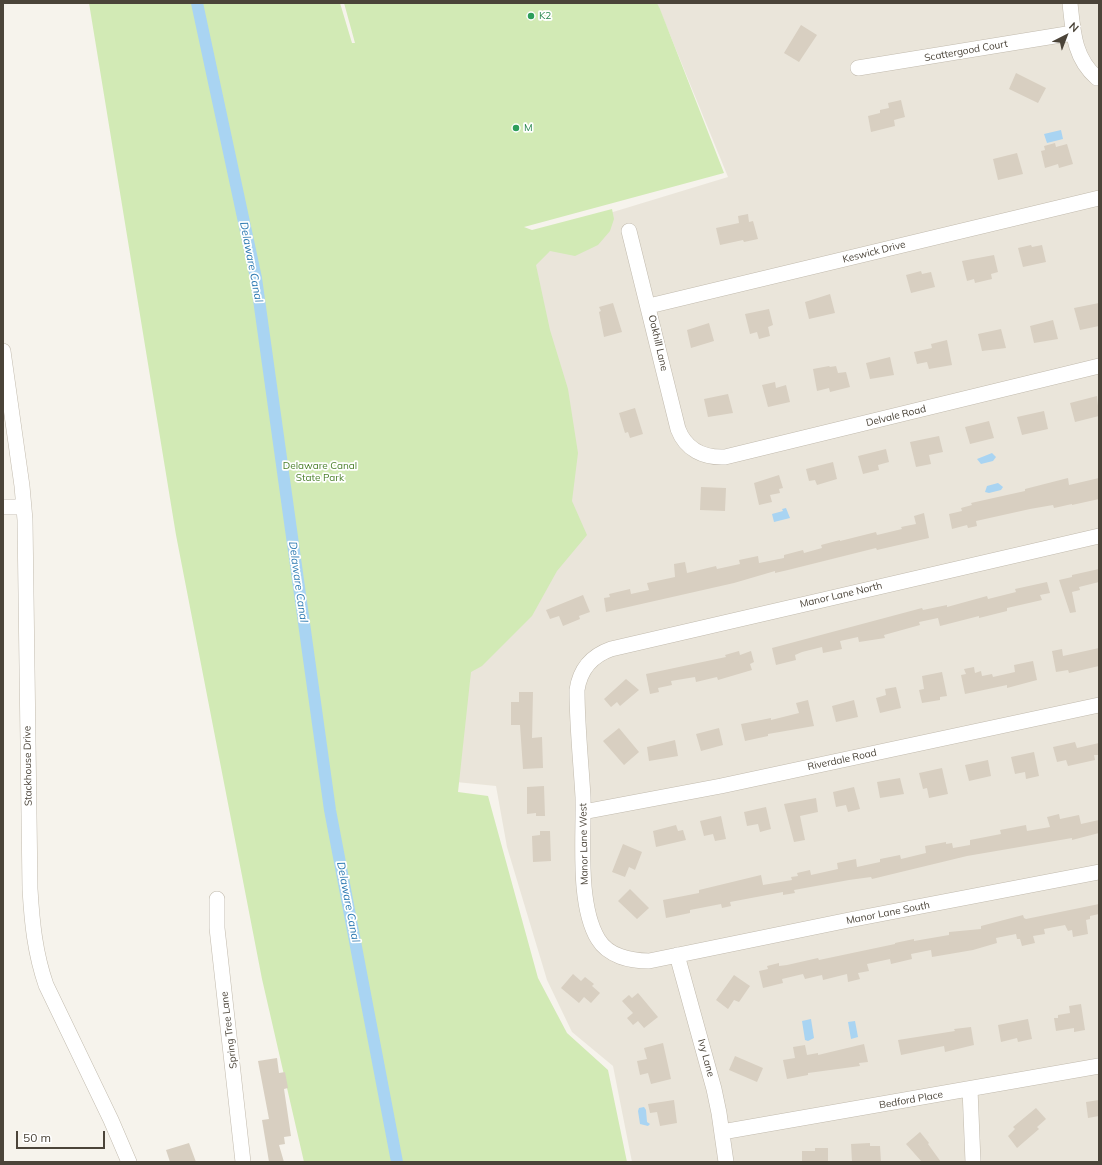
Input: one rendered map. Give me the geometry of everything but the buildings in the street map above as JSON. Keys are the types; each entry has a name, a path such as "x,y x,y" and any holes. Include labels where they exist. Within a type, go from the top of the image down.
{"street":[{"path":"1070,3 1073,33 1078,53 1087,69 1097,78"},
{"name":"Scattergood Court","path":"858,68 1073,33"},
{"name":"Keswick Drive","path":"649,306 1099,198"},
{"name":"Oakhill Lane","path":"629,231 649,306 678,429 685,442 694,450"},
{"name":"Stackhouse Drive","path":"3,351 24,507 30,889 34,940 38,963 46,985 111,1120 129,1162"},
{"name":"Delvale Road","path":"694,450 706,456 725,457 1099,366"},
{"path":"3,507 24,507"},
{"name":"Manor Lane North","path":"588,664 599,654 611,649 1099,536"},
{"name":"Manor Lane West","path":"588,664 581,674 577,690 583,812 585,896 592,926 598,939 616,954 637,961 649,961 677,956"},
{"name":"Riverdale Road","path":"583,812 722,786 1099,705"},
{"name":"Manor Lane South","path":"677,956 1099,872"},
{"name":"Spring Tree Lane","path":"217,899 217,928 244,1162"},
{"name":"Ivy Lane","path":"677,956 714,1089 726,1162"},
{"name":"Bedford Place","path":"722,1132 1099,1066"},
{"path":"970,1089 973,1162"}],"shaded area":[{"path":"657,3 1099,3 1099,1162 632,1162 613,1066 572,1032 547,980 507,847 496,786 456,782 498,247 728,177"}],"green space":[{"name":"Delaware Canal State Park","path":"89,3 340,3 352,43 355,43 344,3 657,3 660,9 724,173 524,227 532,230 612,209 614,219 610,231 598,245 575,256 550,251 536,265 550,330 568,389 578,453 572,501 587,535 557,571 532,616 482,666 471,672 458,792 488,796 538,978 567,1033 608,1070 627,1162 304,1162 262,979 176,535"}],"water":[{"path":"1061,130 1063,139 1047,143 1044,134"},
{"path":"992,453 996,457 993,461 981,464 977,459"},
{"path":"998,483 1003,487 1001,490 989,493 985,492 987,486"},
{"path":"786,508 790,518 774,522 772,514 783,511 782,509"},
{"path":"811,1019 814,1038 808,1041 805,1040 802,1021"},
{"path":"855,1021 858,1037 851,1039 848,1022"},
{"path":"644,1107 646,1110 647,1122 650,1124 648,1126 640,1124 638,1111 639,1108"}],"waterway":[{"name":"Delaware Canal","path":"197,3 256,278 330,810 397,1162"}],"place":[{"name":"K2","path":"531,16"},
{"name":"M","path":"516,128"}]}
